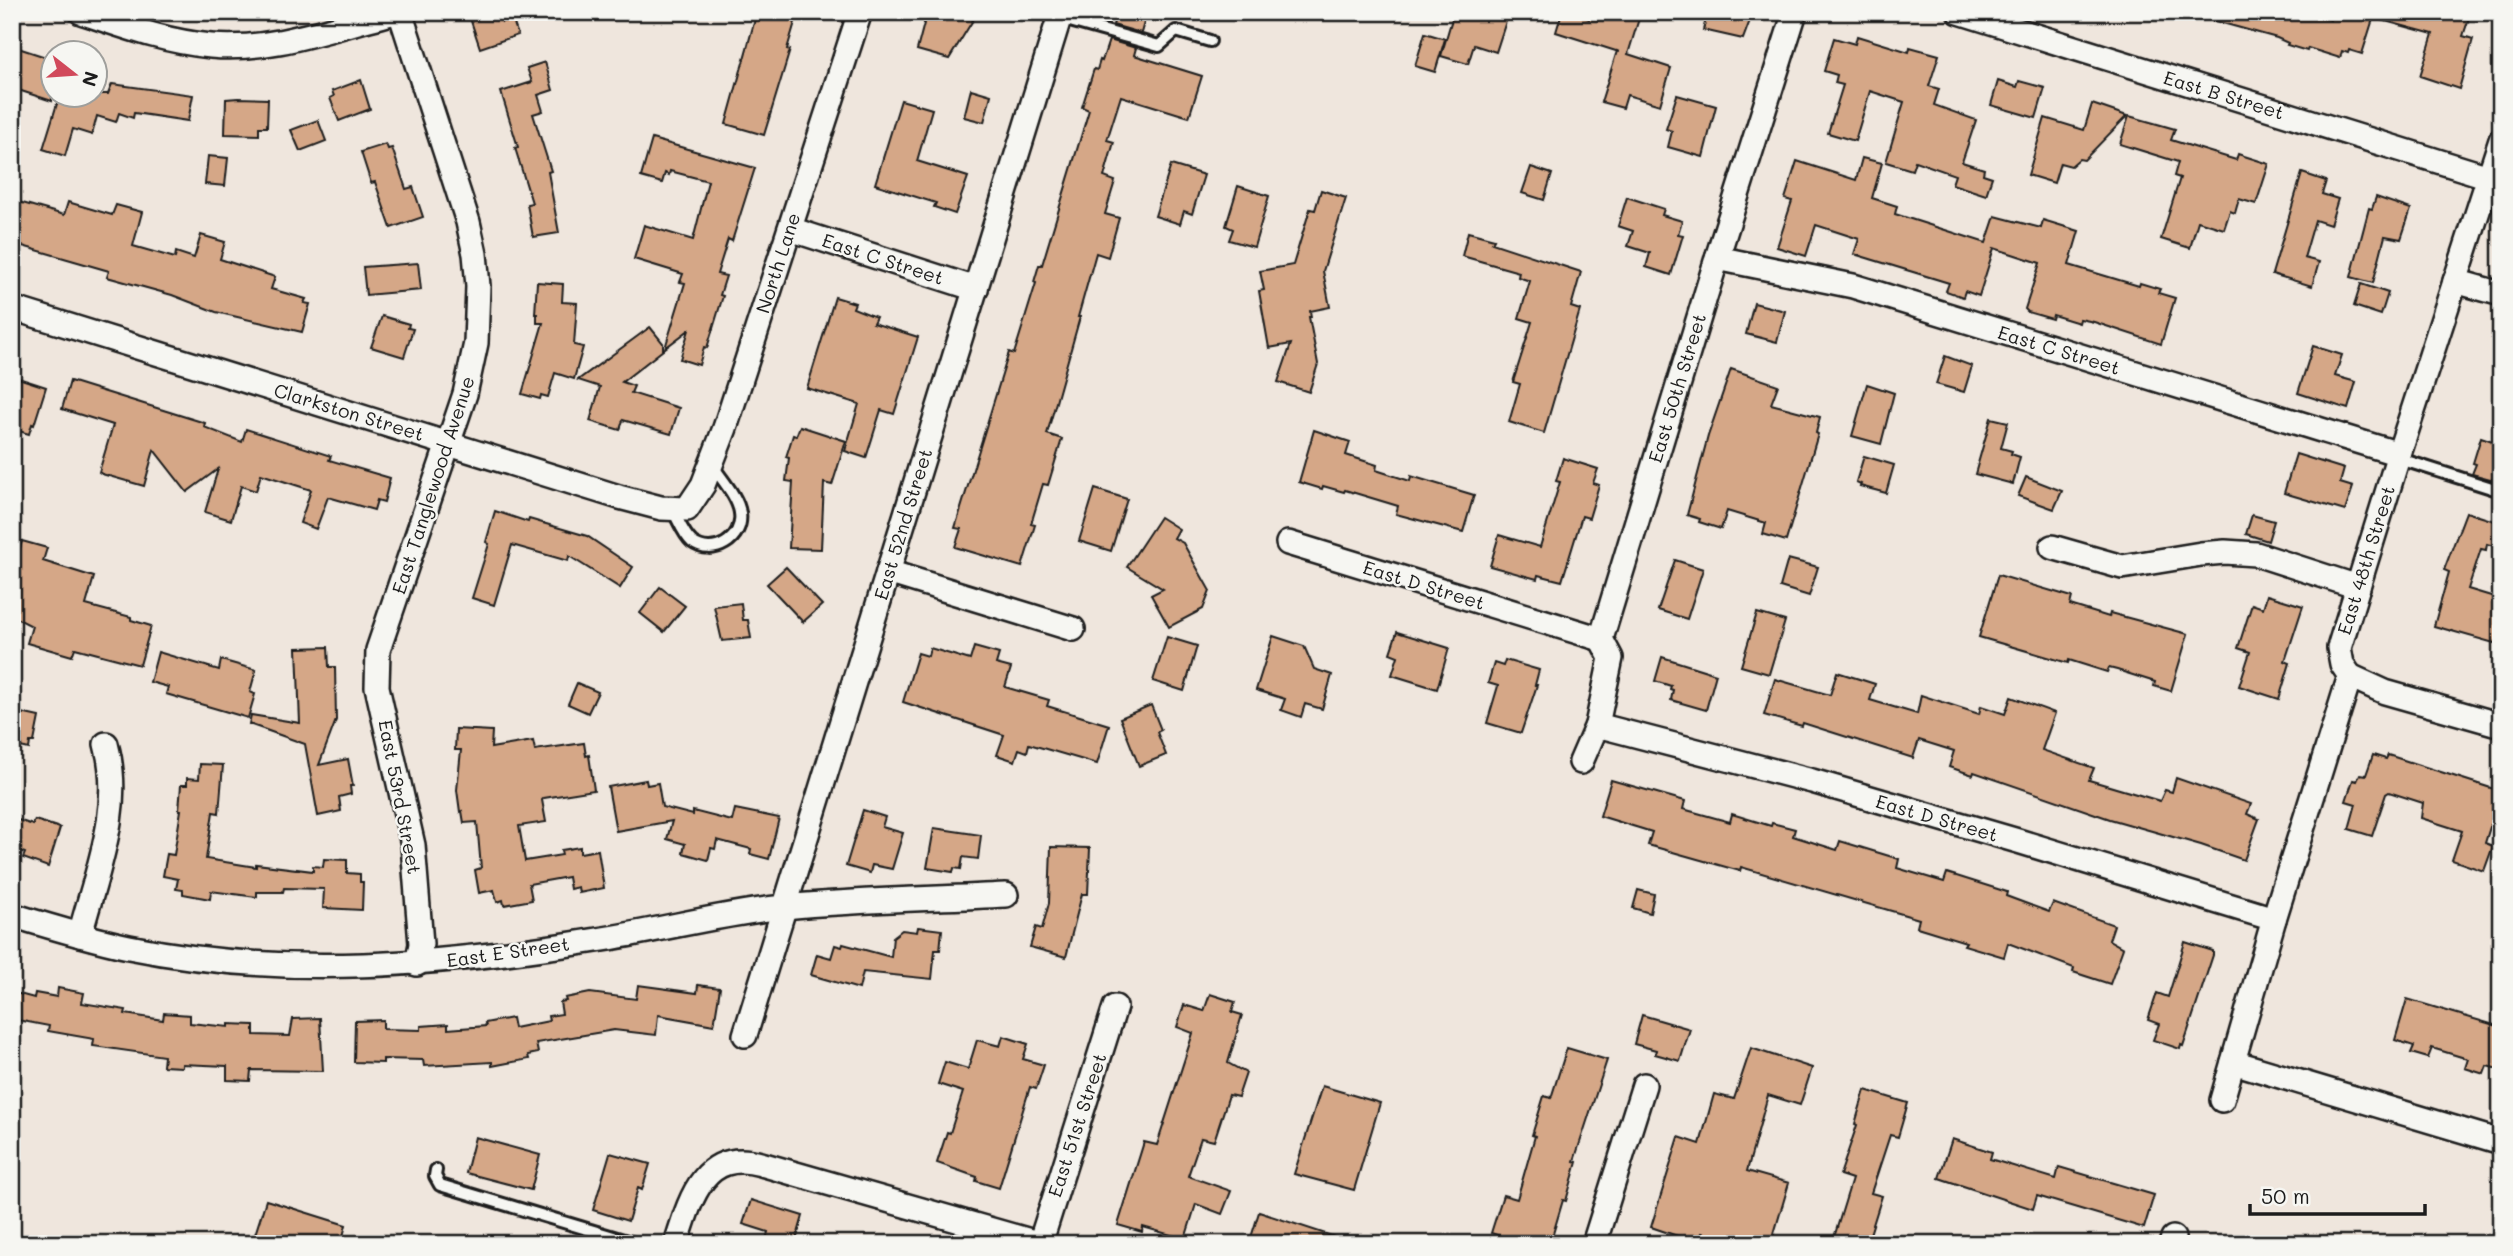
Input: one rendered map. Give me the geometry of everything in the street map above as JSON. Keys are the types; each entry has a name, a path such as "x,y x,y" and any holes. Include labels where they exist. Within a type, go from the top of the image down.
{"street":[{"path":"80,12 149,34 181,41 242,47 294,38 398,12"},
{"name":"East Tanglewood Avenue","path":"384,632 466,394 476,343 478,286 475,254 454,176 398,12"},
{"name":"North Lane","path":"680,509 699,493 712,465 860,12"},
{"name":"East 50th Street","path":"1581,762 1597,725 1611,658 1601,639 1795,12"},
{"name":"East B Street","path":"1959,12 2489,177"},
{"name":"East 52nd Street","path":"745,1035 1060,15"},
{"name":"East 48th Street","path":"2350,676 2342,664 2339,648 2398,456 2501,140"},
{"name":"East C Street","path":"790,229 976,289"},
{"name":"East C Street","path":"1717,258 1853,286 2398,456"},
{"path":"2455,281 2501,294"},
{"name":"Clarkston Street","path":"12,308 619,497 661,508 680,509"},
{"name":"East D Street","path":"1288,543 1601,639"},
{"path":"2052,547 2122,567 2201,554 2242,552 2256,554 2358,587"},
{"path":"888,572 1073,629"},
{"name":"East 53rd Street","path":"384,632 378,650 376,675 413,845 421,944 417,964"},
{"path":"2222,1101 2274,919 2350,676 2385,692 2501,725"},
{"name":"East D Street","path":"1597,725 1812,781 2274,919"},
{"path":"80,935 111,812 113,789 106,744"},
{"name":"East E Street","path":"12,915 80,935 163,953 250,963 362,966 476,958 598,940 783,907 1006,895"},
{"name":"East 51st Street","path":"1040,1244 1115,1007"},
{"path":"2233,1062 2501,1142"},
{"path":"1594,1244 1644,1085"},
{"path":"676,1244 693,1198 708,1174 718,1164 736,1160 752,1161 1040,1244"}],"lane":[{"path":"1060,15 1159,46 1176,31 1210,41"},
{"path":"2398,456 2501,491"},
{"path":"680,509 685,534 692,542 712,548 731,541 741,522 740,512 737,502 712,465"},
{"path":"436,1170 435,1176 440,1185 637,1244"}],"building":[{"path":"487,12 499,12 502,22 512,18 518,35 480,48 470,18"},
{"path":"757,12 798,12 787,49 790,50 764,135 726,124"},
{"path":"927,12 978,12 949,59 917,50"},
{"path":"1117,12 1147,12 1141,33 1113,25"},
{"path":"1454,12 1509,12 1496,52 1474,45 1468,64 1441,56"},
{"path":"1562,12 1589,19 1591,12 1641,12 1628,54 1671,68 1660,105 1627,95 1623,108 1601,102 1617,51 1556,32"},
{"path":"1708,12 1742,12 1752,15 1743,39 1703,30"},
{"path":"2205,12 2304,12 2330,20 2332,12 2351,12 2373,19 2362,54 2342,51 2340,58 2308,48 2307,51 2287,45 2288,43 2277,38 2204,18"},
{"path":"2375,12 2471,12 2463,36 2473,39 2459,89 2420,76 2433,34 2374,18"},
{"path":"1425,33 1445,39 1435,72 1415,66"},
{"path":"1857,36 1909,52 1910,47 1939,55 1929,86 1939,89 1934,105 1976,120 1962,162 1984,169 1983,174 1992,177 1986,195 1952,184 1955,175 1915,161 1912,170 1886,162 1904,102 1870,91 1855,141 1828,133 1843,85 1835,83 1837,75 1824,71 1834,38 1855,44"},
{"path":"1109,40 1136,48 1134,55 1202,76 1189,117 1121,96 1107,140 1114,142 1104,177 1115,181 1105,214 1119,218 1108,257 1096,253 1078,317 1047,434 1062,439 1048,485 1043,484 1031,524 1035,525 1022,567 955,547 961,529 955,528 1009,352 1014,354 1039,265 1042,265 1089,110 1082,107 1094,69 1097,70 1100,60 1102,61"},
{"path":"12,46 38,54 38,96 12,88"},
{"path":"545,62 553,90 538,95 543,111 533,114 551,171 548,172 559,233 533,237 527,204 532,203 501,92 532,82 527,68"},
{"path":"361,80 370,109 339,121 330,98 334,96 332,91"},
{"path":"1998,81 2017,87 2019,81 2045,88 2036,118 1991,105"},
{"path":"112,84 193,95 188,121 134,113 133,118 119,113 116,122 97,116 92,135 73,129 65,156 43,149 56,108 108,108 108,94"},
{"path":"971,89 991,95 984,122 964,117"},
{"path":"1677,95 1716,106 1703,157 1668,147 1672,131 1666,129"},
{"path":"226,99 268,99 267,127 259,127 259,135 225,134"},
{"path":"901,100 932,109 917,161 968,177 955,214 934,207 936,203 875,184"},
{"path":"2092,104 2127,116 2084,160 2079,159 2071,166 2060,163 2054,183 2028,175 2045,118 2084,130"},
{"path":"2129,116 2175,129 2171,140 2236,160 2238,154 2269,164 2256,204 2239,199 2235,213 2230,211 2224,229 2198,221 2190,248 2161,239 2180,178 2174,176 2178,162 2120,144"},
{"path":"318,120 326,141 300,151 291,130"},
{"path":"652,139 755,168 732,241 728,239 717,274 726,276 720,295 723,296 699,365 680,359 689,330 665,348 685,283 680,282 683,274 634,259 644,225 693,240 708,181 670,171 669,175 665,173 662,183 641,177"},
{"path":"386,144 388,149 392,148 406,189 413,187 423,217 391,228 361,152"},
{"path":"208,156 228,158 225,186 205,184"},
{"path":"1862,158 1882,163 1872,198 1897,206 1895,214 1986,243 1995,216 2041,228 2043,220 2079,231 2069,265 2139,286 2140,283 2160,289 2158,293 2175,298 2161,344 2094,322 2080,319 2079,323 2053,315 2052,319 2028,312 2025,309 2040,263 1994,248 1979,296 1965,291 1963,297 1946,291 1949,283 1854,254 1859,239 1816,225 1806,256 1777,247 1792,201 1785,199 1797,161 1856,180"},
{"path":"1171,165 1204,175 1192,214 1184,211 1180,224 1155,216"},
{"path":"1531,167 1552,174 1544,200 1522,193"},
{"path":"2302,173 2326,181 2322,194 2338,199 2330,225 2315,220 2304,258 2319,262 2312,286 2272,274"},
{"path":"1238,186 1269,196 1254,247 1229,240 1233,229 1226,226"},
{"path":"1321,190 1346,198 1323,271 1330,307 1310,311 1318,364 1309,392 1278,382 1291,344 1269,348 1259,291 1264,290 1260,271 1293,265 1310,209 1315,210"},
{"path":"1627,197 1664,209 1662,215 1682,221 1678,234 1683,235 1671,275 1646,267 1650,253 1628,246 1633,231 1618,226"},
{"path":"2376,197 2411,209 2401,239 2385,236 2373,283 2351,277 2369,208 2372,209"},
{"path":"12,200 64,215 68,202 112,215 116,205 142,212 133,246 175,258 176,252 194,258 201,235 225,242 220,259 275,277 271,289 306,299 304,303 310,304 302,332 216,312 172,295 107,277 109,271 12,243"},
{"path":"1468,232 1494,239 1492,243 1581,272 1571,307 1580,310 1544,433 1509,422 1520,384 1513,382 1532,322 1519,318 1530,281 1518,277 1519,272 1462,256"},
{"path":"418,263 421,290 366,295 363,267"},
{"path":"537,282 563,284 562,302 577,303 574,345 583,347 574,379 555,373 548,397 541,395 540,399 522,394 543,323 537,323 535,314"},
{"path":"2361,284 2388,293 2381,315 2354,306"},
{"path":"835,297 855,303 853,308 876,317 873,323 918,337 894,414 881,410 866,458 845,451 859,404 807,388"},
{"path":"1754,303 1785,311 1777,342 1746,334"},
{"path":"382,316 409,324 408,328 413,329 404,357 371,347"},
{"path":"650,327 663,343 663,350 622,382 634,386 631,393 679,408 671,434 623,420 620,430 590,421 600,387 578,380"},
{"path":"2313,346 2342,355 2335,376 2356,382 2348,409 2298,393"},
{"path":"1945,356 1972,366 1964,392 1936,384"},
{"path":"1731,369 1778,385 1771,404 1820,417 1816,433 1818,434 1786,541 1763,534 1766,523 1727,511 1721,529 1687,515 1708,436"},
{"path":"12,376 46,387 29,434 12,429"},
{"path":"70,381 205,423 204,427 242,442 246,429 331,456 329,460 390,478 384,502 377,500 374,510 328,497 316,529 300,523 311,490 261,474 256,491 241,486 231,520 205,512 218,469 187,492 154,450 144,486 102,474 99,472 113,425 62,409"},
{"path":"1867,384 1894,393 1881,444 1852,436"},
{"path":"1991,418 2008,422 2001,448 2020,457 2013,484 1975,474"},
{"path":"800,426 846,441 832,485 824,483 821,549 789,548 793,482 786,481 789,458 786,457 793,435 796,436"},
{"path":"1314,430 1350,442 1346,455 1377,465 1376,470 1410,481 1411,476 1474,495 1463,532 1396,514 1398,506 1345,490 1344,492 1323,486 1322,489 1299,482"},
{"path":"2481,437 2501,444 2501,474 2496,473 2494,480 2472,474"},
{"path":"2296,454 2344,469 2340,483 2353,487 2345,511 2284,493"},
{"path":"1864,456 1894,465 1886,493 1860,486 1861,484 1856,482"},
{"path":"1563,458 1598,469 1593,483 1599,485 1589,518 1582,516 1562,581 1538,575 1537,579 1490,566 1499,535 1540,547 1560,482 1556,481"},
{"path":"2026,477 2062,491 2054,509 2018,496"},
{"path":"1095,489 1127,499 1111,551 1079,541"},
{"path":"495,511 587,536 633,567 620,588 569,556 568,561 512,545 494,605 472,598 489,544 486,542"},
{"path":"2466,512 2501,523 2501,548 2487,544 2486,550 2481,549 2468,589 2501,599 2501,645 2434,626 2449,572 2444,570"},
{"path":"2252,515 2274,521 2268,541 2246,534"},
{"path":"1160,517 1179,529 1174,538 1183,543 1210,591 1203,609 1169,627 1151,595 1163,589 1127,567"},
{"path":"22,541 47,548 43,561 94,577 86,605 131,617 131,620 151,626 140,665 75,648 72,656 27,643 32,626 12,616 12,577"},
{"path":"1788,559 1818,567 1809,596 1780,587"},
{"path":"1675,560 1703,569 1687,619 1658,610"},
{"path":"786,567 822,605 803,622 767,584"},
{"path":"1998,575 2072,597 2070,605 2109,617 2110,613 2188,634 2171,691 2154,686 2155,682 2117,670 2109,668 2107,672 2069,660 2068,663 1979,637"},
{"path":"660,587 685,606 664,632 640,613"},
{"path":"2267,595 2303,606 2285,661 2290,663 2279,699 2239,686 2250,652 2238,648 2252,604 2263,608"},
{"path":"741,603 743,620 748,620 751,638 722,641 714,606"},
{"path":"1757,613 1785,621 1769,674 1741,666"},
{"path":"1397,632 1449,648 1437,689 1392,675 1398,656 1390,653"},
{"path":"1273,636 1304,646 1314,669 1332,675 1322,709 1305,704 1301,717 1281,710 1285,699 1256,690"},
{"path":"1167,637 1197,646 1184,691 1153,681"},
{"path":"328,647 329,667 335,667 336,720 319,765 348,759 353,786 350,786 351,794 339,797 341,811 318,816 305,744 249,724 251,715 300,723 297,648"},
{"path":"974,647 999,654 996,664 1011,668 1005,687 1049,700 1047,706 1109,725 1097,764 1029,744 1027,752 1019,749 1015,761 997,755 1004,735 903,702 918,653 928,656 930,648 970,660"},
{"path":"158,652 219,670 221,660 256,670 250,692 255,694 248,718 166,694 168,687 150,682"},
{"path":"1662,657 1716,674 1706,710 1671,700 1671,686 1655,681"},
{"path":"1505,660 1539,670 1537,685 1521,733 1487,723 1498,686 1488,683 1494,663 1503,666"},
{"path":"1837,672 1875,684 1870,700 1917,714 1921,695 1979,714 1981,706 2005,714 2011,697 2055,713 2042,750 2094,768 2089,780 2160,801 2165,790 2172,792 2176,778 2251,804 2247,814 2259,819 2244,860 2110,819 1974,772 1973,775 1949,767 1954,751 1919,740 1913,758 1803,723 1802,726 1764,715 1775,679 1830,695"},
{"path":"577,683 598,692 588,713 568,704"},
{"path":"1151,705 1161,730 1157,732 1166,755 1139,766 1120,718"},
{"path":"12,711 39,717 34,742 30,742 29,749 12,745"},
{"path":"456,729 492,731 491,748 533,741 535,750 584,743 586,756 589,755 594,790 544,798 542,800 546,822 519,826 525,861 562,855 561,850 580,847 580,853 598,850 604,888 579,893 578,887 570,889 568,877 529,884 532,900 504,905 503,900 497,902 494,890 479,893 475,870 481,868 477,822 464,823 462,811 460,812 457,790 461,750 455,750"},
{"path":"2373,755 2386,759 2388,755 2497,790 2496,793 2500,795 2485,843 2493,846 2484,871 2452,860 2462,831 2421,818 2423,803 2389,792 2372,836 2349,829 2356,804 2346,801 2353,780 2357,781 2360,774 2366,775"},
{"path":"200,764 223,765 219,813 213,812 206,859 256,867 256,864 313,871 313,866 323,867 324,859 347,860 347,873 360,874 360,882 363,882 362,910 323,908 324,889 284,888 283,892 257,892 257,897 211,891 210,899 183,894 183,890 176,889 178,879 163,876 167,854 174,855 181,810 181,785 187,785 187,778 199,779"},
{"path":"646,780 647,785 658,783 662,807 693,815 693,811 732,821 735,809 779,818 769,859 750,854 751,849 717,840 715,849 711,848 708,860 683,853 685,844 667,839 672,821 616,831 608,787"},
{"path":"1611,780 1685,801 1683,809 1730,822 1732,814 1771,826 1772,823 1795,829 1793,836 1837,850 1840,841 1899,859 1897,868 1944,882 1947,873 2007,892 2006,896 2049,912 2053,903 2114,925 2109,940 2123,948 2110,984 2073,972 2074,968 2008,943 2004,957 1917,927 1919,919 1741,867 1740,871 1648,845 1652,832 1600,816"},
{"path":"863,810 885,817 882,827 903,833 892,869 872,865 870,873 846,866"},
{"path":"12,818 33,825 35,820 60,828 48,867 23,858 25,853 12,848"},
{"path":"934,828 981,835 978,859 963,857 961,869 954,868 953,872 927,868"},
{"path":"1051,847 1090,848 1088,894 1082,894 1066,957 1030,947 1036,927 1042,929 1049,903"},
{"path":"1638,890 1654,894 1650,913 1633,908"},
{"path":"918,927 942,930 940,950 935,950 932,979 863,972 859,989 811,975 817,954 831,958 835,945 842,947 843,944 891,957 893,937 902,930 917,932"},
{"path":"2185,942 2213,951 2213,955 2180,1049 2153,1040 2159,1024 2148,1020 2157,993 2168,997"},
{"path":"638,985 697,993 698,985 720,988 714,1025 658,1015 656,1035 614,1030 536,1043 538,1053 528,1055 529,1059 492,1066 492,1062 424,1066 423,1060 383,1059 383,1063 354,1062 355,1021 383,1020 383,1029 421,1030 421,1026 448,1024 448,1029 486,1026 485,1023 512,1018 514,1028 549,1021 548,1016 562,1014 560,1002 566,1001 565,998 590,993 636,999"},
{"path":"58,988 84,993 82,1003 126,1010 125,1014 163,1020 164,1013 190,1015 190,1023 229,1027 229,1024 254,1025 254,1035 290,1036 293,1019 320,1018 323,1071 251,1070 250,1081 227,1080 227,1066 163,1066 164,1056 93,1046 94,1039 48,1031 49,1026 12,1019 12,992 34,998 35,993 57,997"},
{"path":"1210,994 1235,1002 1232,1012 1242,1015 1228,1063 1246,1073 1238,1097 1229,1095 1214,1141 1201,1138 1188,1176 1231,1191 1222,1214 1196,1204 1185,1239 1143,1227 1142,1232 1118,1225 1144,1142 1157,1145 1193,1033 1177,1027 1184,1005 1204,1011"},
{"path":"2407,999 2501,1027 2501,1070 2487,1066 2484,1074 2465,1068 2468,1059 2432,1048 2428,1058 2411,1053 2414,1046 2395,1040"},
{"path":"1642,1015 1690,1029 1680,1061 1655,1054 1656,1050 1634,1044"},
{"path":"1003,1036 1028,1044 1023,1059 1044,1065 1036,1089 1030,1087 999,1188 976,1181 977,1177 937,1163 963,1092 938,1084 945,1062 968,1069 977,1040 1000,1046"},
{"path":"1567,1048 1607,1060 1574,1161 1577,1162 1566,1201 1563,1200 1550,1244 1525,1244 1491,1233 1503,1195 1517,1199 1544,1096 1551,1098"},
{"path":"1751,1048 1812,1068 1800,1105 1768,1095 1747,1171 1789,1183 1771,1244 1740,1244 1702,1233 1698,1243 1651,1227 1679,1137 1700,1144 1714,1094 1734,1099"},
{"path":"1322,1086 1380,1103 1354,1190 1294,1174"},
{"path":"1865,1090 1908,1103 1898,1137 1890,1135 1871,1193 1882,1196 1867,1244 1832,1244 1852,1179 1840,1175 1857,1125 1855,1124"},
{"path":"475,1137 540,1155 531,1190 466,1173"},
{"path":"1952,1139 1992,1152 1990,1159 2056,1179 2059,1167 2154,1195 2144,1228 2037,1196 2033,1209 1939,1178"},
{"path":"610,1153 650,1164 642,1190 638,1188 628,1221 593,1210"},
{"path":"266,1200 346,1225 341,1244 252,1244"},
{"path":"751,1200 803,1216 795,1244 765,1244 768,1232 743,1224"},
{"path":"1259,1212 1344,1240 1344,1244 1249,1244"}]}
